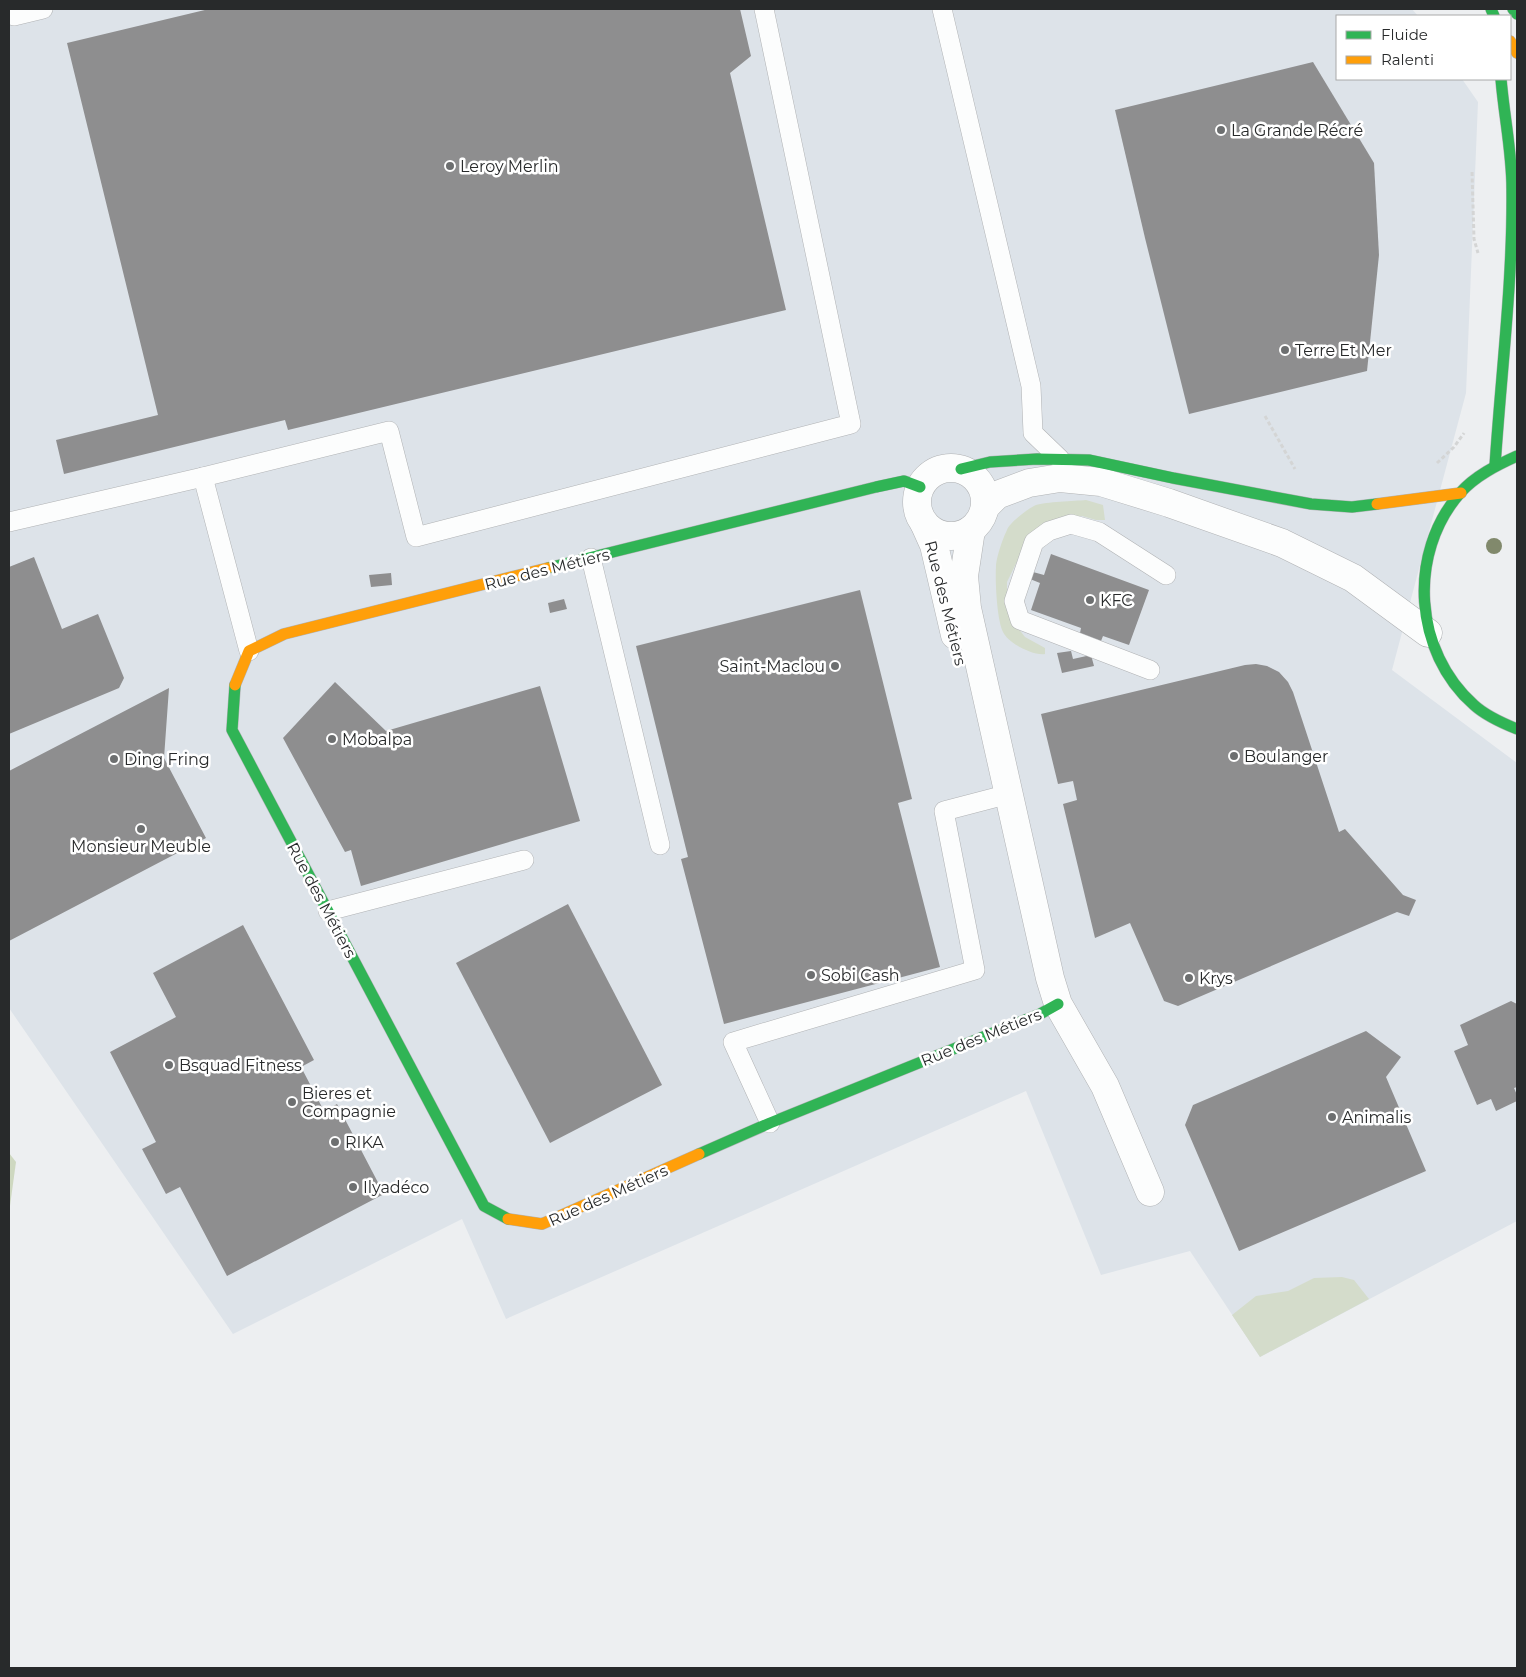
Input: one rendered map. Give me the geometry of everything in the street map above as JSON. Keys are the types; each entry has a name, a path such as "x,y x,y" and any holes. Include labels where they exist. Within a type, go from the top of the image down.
{"street":[{"path":"1513,9 1517,14"},
{"path":"1495,466 1499,390 1510,268 1512,216 1512,185 1500,80"},
{"path":"1517,456 1495,466 1461,493 1439,524 1426,559 1422,596 1428,634 1438,660 1454,684 1474,705 1498,721 1517,729"},
{"path":"1428,634 1353,578 1282,543 1169,503 1101,482 1060,478 1029,483 997,495 985,507 979,521 971,530 954,536 942,536 925,525 919,515 916,499 920,487 928,476 938,470 949,468 961,469 990,462 1060,459 1089,460 1311,504 1352,507 1461,493"},
{"path":"961,469 979,482 984,495 985,507"},
{"name":"Rue des Métiers","path":"920,487 904,481 876,487 284,634 249,650 235,685 232,730 484,1206 509,1220 542,1224 770,1123 1040,1014 1058,1004"},
{"name":"Rue des Métiers","path":"925,525 934,545 965,677 978,696 988,702"},
{"name":"Rue des Métiers","path":"971,530 964,576 967,608 1050,978 1058,1004 1105,1086 1150,1192"}],"lane":[{"path":"11,9 14,16 43,9"},
{"path":"9,522 389,431 416,537 851,424 764,9"},
{"path":"942,9 1031,386 1033,433 1060,459"},
{"path":"203,477 249,650"},
{"path":"1150,670 1020,620 1014,602 1034,542 1049,531 1071,524 1098,532 1166,575"},
{"path":"590,558 660,845"},
{"path":"770,1123 733,1042 975,970 944,811 1009,794"},
{"path":"328,911 524,860"}],"path":[{"path":"1265,416 1296,472"},
{"path":"1436,465 1454,448 1468,427"}],"shaded area":[{"path":"9,9 1412,9 1417,15 1336,15 1336,80 1463,80 1478,102 1466,393 1392,670 1517,763 1517,1221 1260,1357 1190,1251 1101,1275 1026,1091 506,1319 462,1219 233,1334 9,1008"}],"green space":[{"path":"1086,500 1103,505 1105,520 1096,520 1082,516 1061,518 1029,537 1007,582 1007,601 1010,618 1025,637 1045,648 1045,654 1028,651 1010,640 1003,632 1001,626 996,591 998,553 1007,530 1012,523 1036,505"},
{"path":"9,1153 16,1162 9,1213"},
{"path":"1342,1277 1354,1280 1369,1299 1260,1357 1232,1315 1256,1296 1288,1291 1314,1278"}],"building":[{"path":"209,9 740,9 751,56 730,73 786,310 288,430 285,420 64,474 56,440 158,415 67,43"},
{"path":"1313,62 1374,163 1379,255 1367,371 1189,414 1115,110"},
{"name":"KFC","path":"1051,554 1149,590 1129,645 1103,636 1101,641 1080,633 1081,628 1031,610 1040,583 1030,579 1033,572 1044,575"},
{"path":"34,557 62,629 98,614 124,678 119,688 9,734 9,567"},
{"path":"391,573 392,585 371,587 369,575"},
{"path":"860,590 912,799 898,803 940,967 724,1024 681,859 688,857 636,646"},
{"path":"564,599 567,609 550,613 548,603"},
{"path":"1071,651 1073,659 1091,655 1094,666 1062,673 1057,653"},
{"path":"1245,665 1267,666 1279,672 1288,682 1293,692 1339,832 1345,829 1403,895 1416,900 1409,916 1397,912 1178,1006 1164,1001 1130,923 1095,938 1063,804 1077,800 1073,781 1058,784 1041,714"},
{"path":"335,682 386,731 540,686 580,821 361,886 351,850 345,852 283,738"},
{"path":"169,688 164,758 206,838 9,941 9,771"},
{"path":"568,904 662,1085 550,1143 456,963"},
{"path":"243,925 314,1060 301,1067 324,1111 337,1104 384,1194 227,1276 180,1187 166,1194 142,1149 156,1142 110,1052 176,1017 153,973"},
{"path":"1511,1001 1517,1004 1517,1087 1514,1088 1517,1101 1496,1111 1491,1099 1477,1105 1454,1051 1468,1045 1460,1025"},
{"path":"1366,1031 1401,1057 1386,1077 1426,1171 1239,1251 1185,1125 1193,1105"}],"traffic: fast":[{"path":"1491,9 1494,15"},
{"path":"1513,9 1517,14"},
{"path":"1495,466 1509,293 1512,224 1511,161 1501,80"},
{"path":"1517,456 1479,476 1460,493 1443,517 1431,544 1425,573 1425,602 1429,631 1439,658 1454,683 1474,705 1494,719 1517,729"},
{"path":"961,469 990,462 1037,459 1089,460 1311,504 1352,507 1377,504"},
{"path":"548,568 876,487 904,481 920,487"},
{"path":"235,685 232,730 484,1206 508,1219"},
{"path":"699,1154 770,1123 1040,1014 1058,1004"}],"traffic: slow":[{"path":"1511,43 1517,53"},
{"path":"1377,504 1461,493"},
{"path":"235,685 249,651 284,634 548,568"},
{"path":"508,1219 542,1224 699,1154"}],"place":[{"name":"La Grande Récré","path":"1221,130"},
{"name":"Leroy Merlin","path":"450,166"},
{"name":"Terre Et Mer","path":"1285,350"},
{"name":"KFC","path":"1090,600"},
{"name":"Saint-Maclou","path":"835,666"},
{"name":"Mobalpa","path":"332,739"},
{"name":"Boulanger","path":"1234,756"},
{"name":"Ding Fring","path":"114,759"},
{"name":"Monsieur Meuble","path":"141,829"},
{"name":"Sobi Cash","path":"811,975"},
{"name":"Krys","path":"1189,978"},
{"name":"Bsquad Fitness","path":"169,1065"},
{"name":"Bieres et Compagnie","path":"292,1102"},
{"name":"Animalis","path":"1332,1117"},
{"name":"RIKA","path":"335,1142"},
{"name":"Ilyadéco","path":"353,1187"}]}
